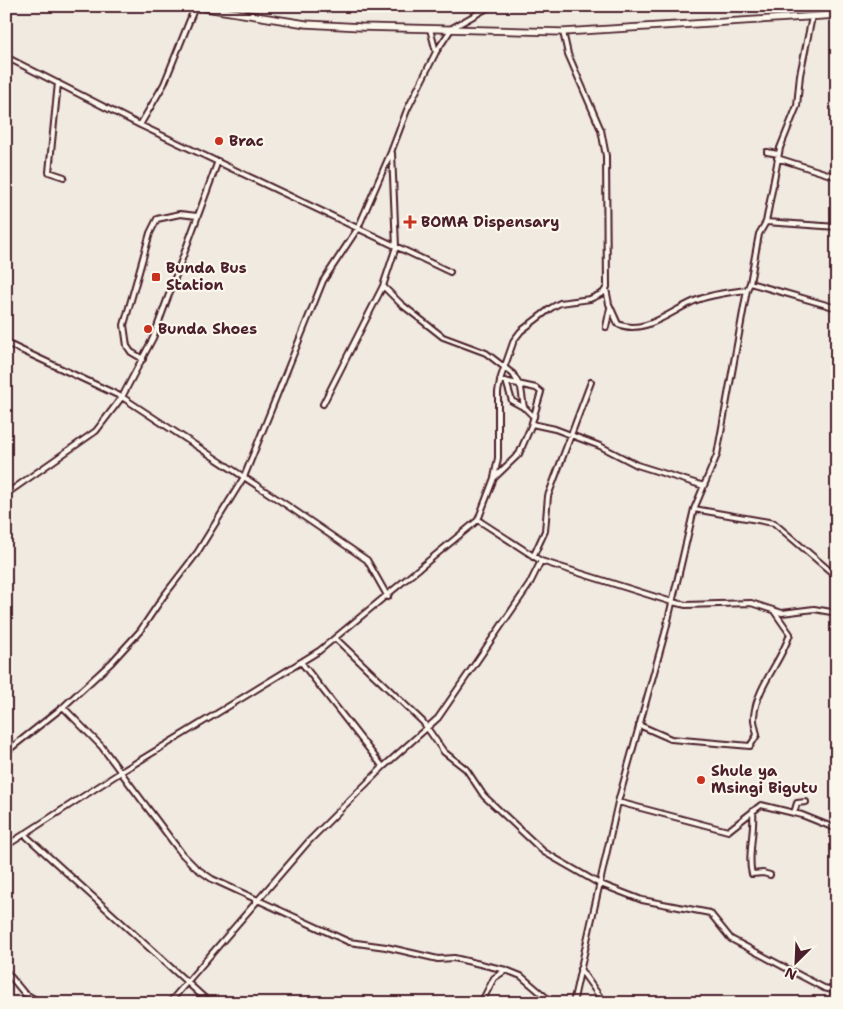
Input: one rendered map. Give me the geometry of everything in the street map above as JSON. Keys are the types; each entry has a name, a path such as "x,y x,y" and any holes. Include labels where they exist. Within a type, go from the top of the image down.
{"main road":[{"path":"194,6 306,24 564,32 837,15"}],"street":[{"path":"140,125 164,84 194,6"},
{"path":"6,752 63,707 111,663 140,631 197,553 244,478 323,281 358,228 392,152 406,110 436,52 452,28 492,6"},
{"path":"573,1003 598,883 672,602 694,508 717,455 746,290 750,283 760,234 766,222 778,156 797,106 800,75 812,16"},
{"path":"430,29 436,52"},
{"path":"6,846 121,772 301,662 336,638 388,597 478,520 494,478 498,458 497,418 500,380 514,340 533,320 560,303 590,299 603,293 609,280 605,235 606,156 601,130 568,54 564,32"},
{"path":"6,58 58,82 140,125 450,272"},
{"path":"58,82 49,172 64,177"},
{"path":"323,404 383,286 396,247 392,152"},
{"path":"767,152 837,177"},
{"path":"6,494 96,431 122,397 153,338 218,161"},
{"path":"143,359 131,352 127,346 124,325 150,233 157,219 180,214 197,216"},
{"path":"766,222 837,227"},
{"path":"750,283 837,308"},
{"path":"383,286 401,304 443,337 486,353 513,374 518,384 524,408"},
{"path":"606,289 610,308 618,324 636,328 666,316 696,300 746,290"},
{"path":"606,327 610,308"},
{"path":"6,343 122,397 244,478 367,560 388,597"},
{"path":"494,478 519,454 532,424 541,392 536,388 500,380"},
{"path":"506,381 512,401 524,408 534,418"},
{"path":"534,556 545,532 548,496 591,382"},
{"path":"532,424 571,434 637,465 704,486"},
{"path":"694,508 774,523 837,577"},
{"path":"478,520 540,561 672,602 686,605 750,603 782,614 814,609 837,613"},
{"path":"169,1003 257,900 340,808 438,718 529,585 540,561"},
{"path":"639,725 671,740 750,746 757,735 753,717 759,697 784,653 790,634 774,611"},
{"path":"336,638 427,728 444,752 466,769 484,796 544,852 598,883 642,900 710,913 731,939 824,988 837,991"},
{"path":"301,662 383,767"},
{"path":"63,707 102,747 182,854 196,868 257,900 349,942 438,958 454,958 506,970 521,976 548,999 556,1003"},
{"path":"618,802 728,831 761,805 794,813 837,829"},
{"path":"794,813 797,803 806,802"},
{"path":"754,811 754,837 750,866 752,874 763,873 770,875"},
{"path":"25,835 210,1003"},
{"path":"580,969 600,997 601,1003"},
{"path":"481,1003 494,978 506,970"},
{"path":"6,972 24,994 41,1003"}],"place":[{"name":"Brac","path":"219,141"},
{"name":"BOMA Dispensary","path":"410,222"},
{"name":"Bunda Bus Station","path":"156,277"},
{"name":"Bunda Shoes","path":"148,329"},
{"name":"Shule ya Msingi Bigutu","path":"701,780"}]}
